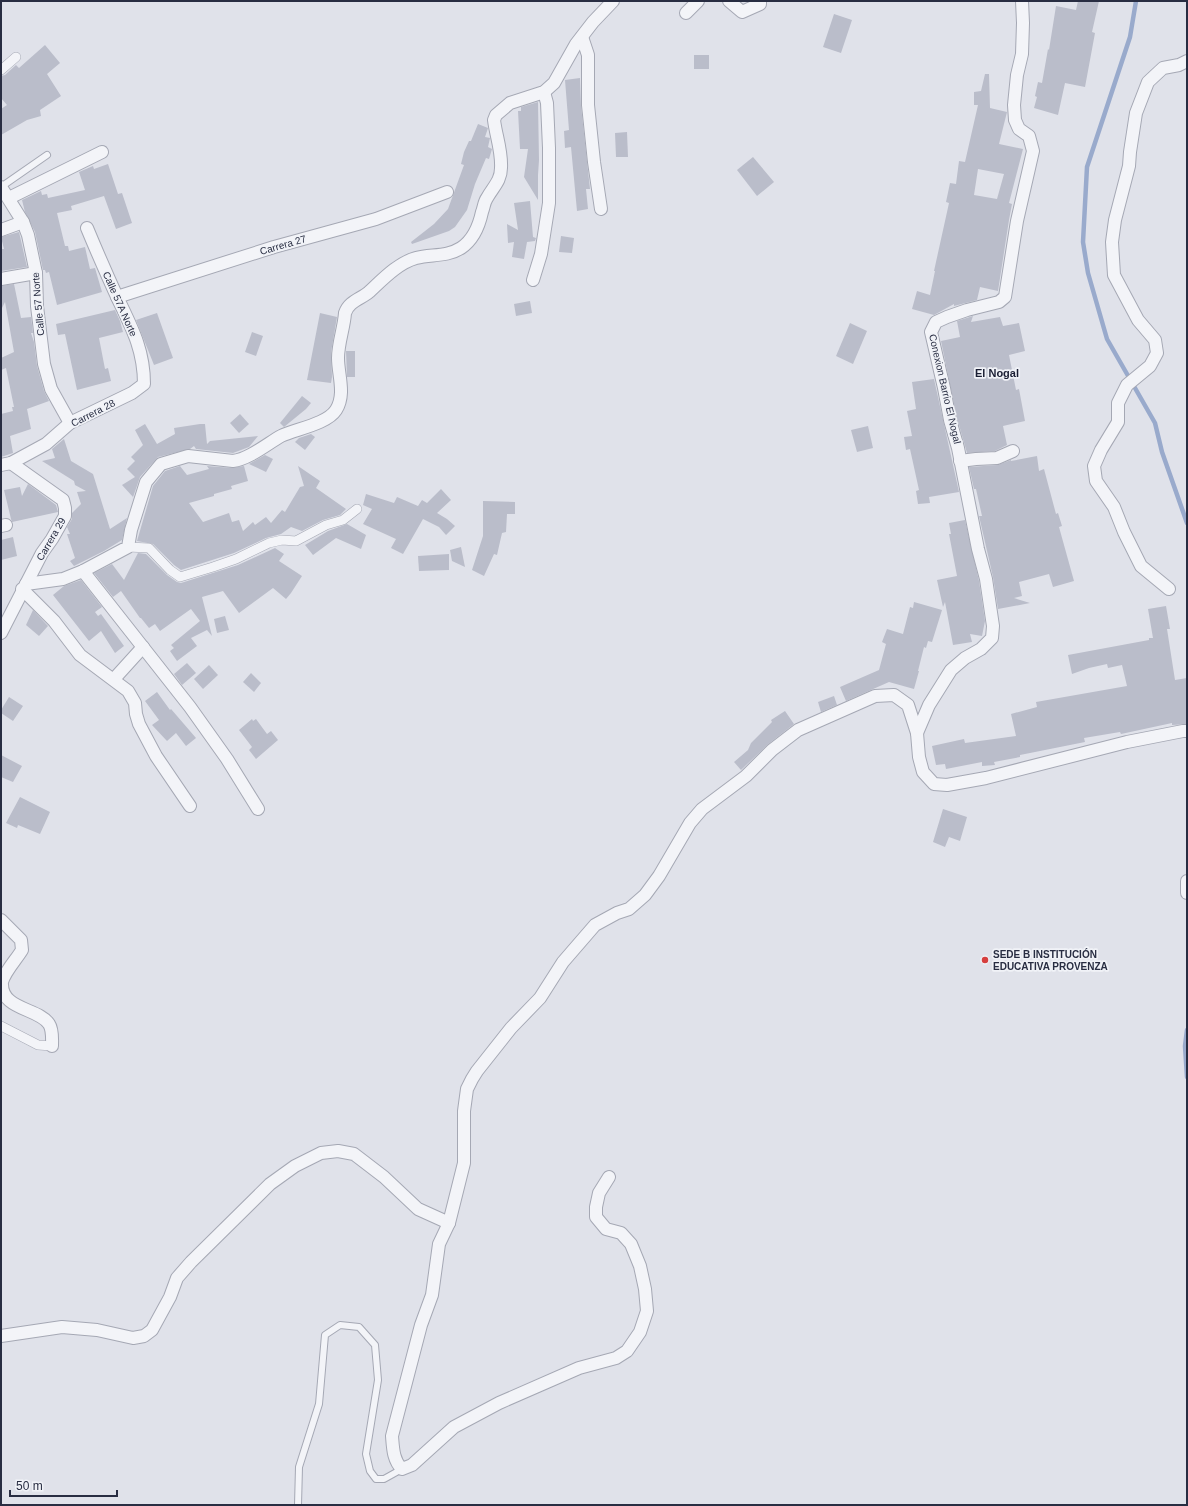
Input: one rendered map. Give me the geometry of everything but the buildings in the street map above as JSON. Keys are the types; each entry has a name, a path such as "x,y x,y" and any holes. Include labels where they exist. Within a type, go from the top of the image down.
{"street":[{"path":"128,547 131,530 146,482 161,464 188,456 238,461 244,459 282,436 293,431 302,430 325,419 336,410 341,396 342,386 338,358 347,307 352,302 368,293 404,263 416,258 450,253 460,248 470,240 478,226 487,198 498,182 501,170 501,157 494,120 496,115 510,103 544,92 554,83 571,51 593,22 613,1"},
{"path":"686,13 698,1"},
{"path":"729,1 742,12 760,4 760,1"},
{"name":"Conexion Barrio El Nogal","path":"917,733 929,705 951,670 965,658 981,649 992,638 993,626 991,607 931,332 936,322 967,310 999,302 1005,297 1017,221 1033,151 1029,136 1020,129 1015,120 1015,98 1022,38 1022,1"},
{"path":"582,37 588,55 588,105 601,208"},
{"path":"1,70 16,57"},
{"path":"1170,589 1141,566 1124,532 1114,507 1096,481 1094,466 1101,450 1118,422 1118,403 1127,385 1150,366 1157,353 1154,340 1138,320 1114,275 1112,242 1115,220 1129,166 1136,113 1148,82 1163,68 1179,65 1187,60"},
{"path":"533,280 543,245 549,203 549,148 544,92"},
{"path":"9,198 102,152"},
{"name":"Calle 57 Norte","path":"1,187 23,222 28,235 36,272 37,306 44,364 51,389 70,423"},
{"name":"Carrera 27","path":"117,297 274,247 376,219 447,192"},
{"path":"1,230 23,222"},
{"name":"Calle 57A Norte","path":"87,228 117,297 133,329 144,369 144,384"},
{"path":"1,278 36,272"},
{"name":"Carrera 28","path":"6,464 46,444 70,423 132,393 144,384"},
{"path":"960,461 997,458 1013,451"},
{"name":"Carrera 29","path":"1,633 42,553 65,516 66,508 63,500 58,496 6,464"},
{"path":"24,587 63,580 128,547 149,548 170,570 180,577 236,559 269,543 282,540 296,541 326,525 343,520 357,509"},
{"path":"83,571 144,647 199,720 227,759 258,809"},
{"path":"24,587 54,621 80,655 128,691 135,703 139,724 156,756 190,806"},
{"path":"114,679 144,647"},
{"path":"609,1177 599,1193 596,1207 596,1217 606,1229 621,1233 631,1244 640,1266 645,1289 647,1310 645,1318 640,1332 627,1352 616,1358 578,1368 498,1403 454,1427 412,1465 402,1469 397,1464 392,1436 421,1325 432,1296 439,1244 449,1223 464,1163 464,1111 467,1089 472,1079 511,1028 540,998 563,962 595,925 617,912 629,908 645,895 659,876 690,823 702,809 746,776 772,750 798,730 875,696 894,695 908,706 917,733 919,757 923,772 934,784 947,785 986,778 1042,765 1127,742 1187,731"},
{"path":"1187,881 1187,893"},
{"path":"1,920 20,940 22,950 2,982 3,994 10,1002 24,1011 42,1018 50,1025 52,1046 38,1045 1,1026"},
{"path":"1,1336 62,1327 97,1330 133,1338 144,1336 152,1330 170,1297 177,1278 196,1258 270,1184 294,1166 321,1152 338,1151 354,1154 384,1177 418,1209 449,1223"}],"lane":[{"path":"1,187 47,155"},
{"path":"298,1505 298,1467 318,1404 325,1335 340,1325 359,1327 374,1345 378,1380 366,1454 370,1471 376,1479 384,1479 402,1469"}],"waterway":[{"path":"1136,1 1130,37 1087,167 1083,242 1088,273 1107,339 1155,423 1162,452 1187,523"},
{"path":"1187,1030 1185,1046 1187,1077"}],"place":[{"name":"SEDE B INSTITUCIÓN EDUCATIVA PROVENZA","path":"985,960"}],"district":[{"name":"El Nogal","path":"997,373"}]}
